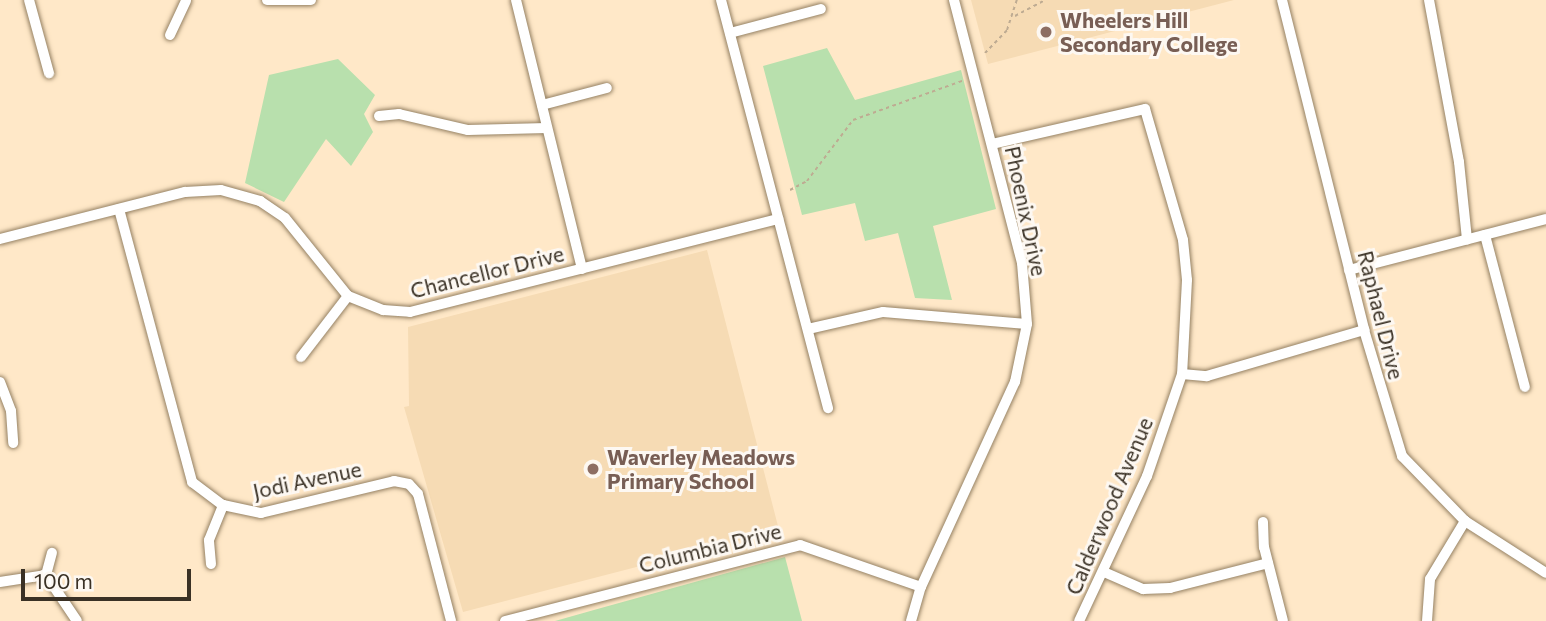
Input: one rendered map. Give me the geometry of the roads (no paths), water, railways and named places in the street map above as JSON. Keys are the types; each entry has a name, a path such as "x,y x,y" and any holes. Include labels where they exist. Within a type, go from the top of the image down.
{"street":[{"path":"29,0 48,73"},
{"path":"170,35 186,0"},
{"path":"267,0 311,0"},
{"path":"516,0 582,269"},
{"path":"721,0 828,408"},
{"name":"Phoenix Drive","path":"911,621 921,587 1015,382 1027,324 1022,263 954,0"},
{"name":"Raphael Drive","path":"1282,0 1364,330 1402,456 1465,521 1546,573"},
{"path":"1429,0 1459,162 1466,240"},
{"path":"730,33 821,9"},
{"path":"542,105 607,88"},
{"name":"Calderwood Avenue","path":"992,144 1144,109 1183,240 1187,280 1182,374 1147,476 1079,621"},
{"path":"379,116 399,114 468,130 547,128"},
{"name":"Chancellor Drive","path":"0,239 197,191 221,190 260,201 285,218 348,296 383,310 410,312 778,219"},
{"name":"Jodi Avenue","path":"119,209 186,468 204,494 223,505 261,513 394,481 409,484 418,494 451,621"},
{"path":"1349,271 1546,219"},
{"path":"1485,235 1525,387"},
{"path":"301,357 348,296"},
{"path":"808,329 883,312 1027,324"},
{"path":"1182,374 1208,376 1364,330"},
{"path":"0,382 11,411 13,443"},
{"path":"211,564 209,540 223,505"},
{"path":"1427,621 1430,579 1465,521"},
{"path":"1263,522 1268,563 1283,621"},
{"name":"Columbia Drive","path":"505,621 800,545 921,587"},
{"path":"52,553 46,575 77,621"},
{"path":"1104,572 1143,589 1170,588 1268,563"},
{"path":"0,582 46,575"}],"place":[{"name":"Wheelers Hill Secondary College","path":"1046,32"},
{"name":"Waverley Meadows Primary School","path":"593,469"}]}
